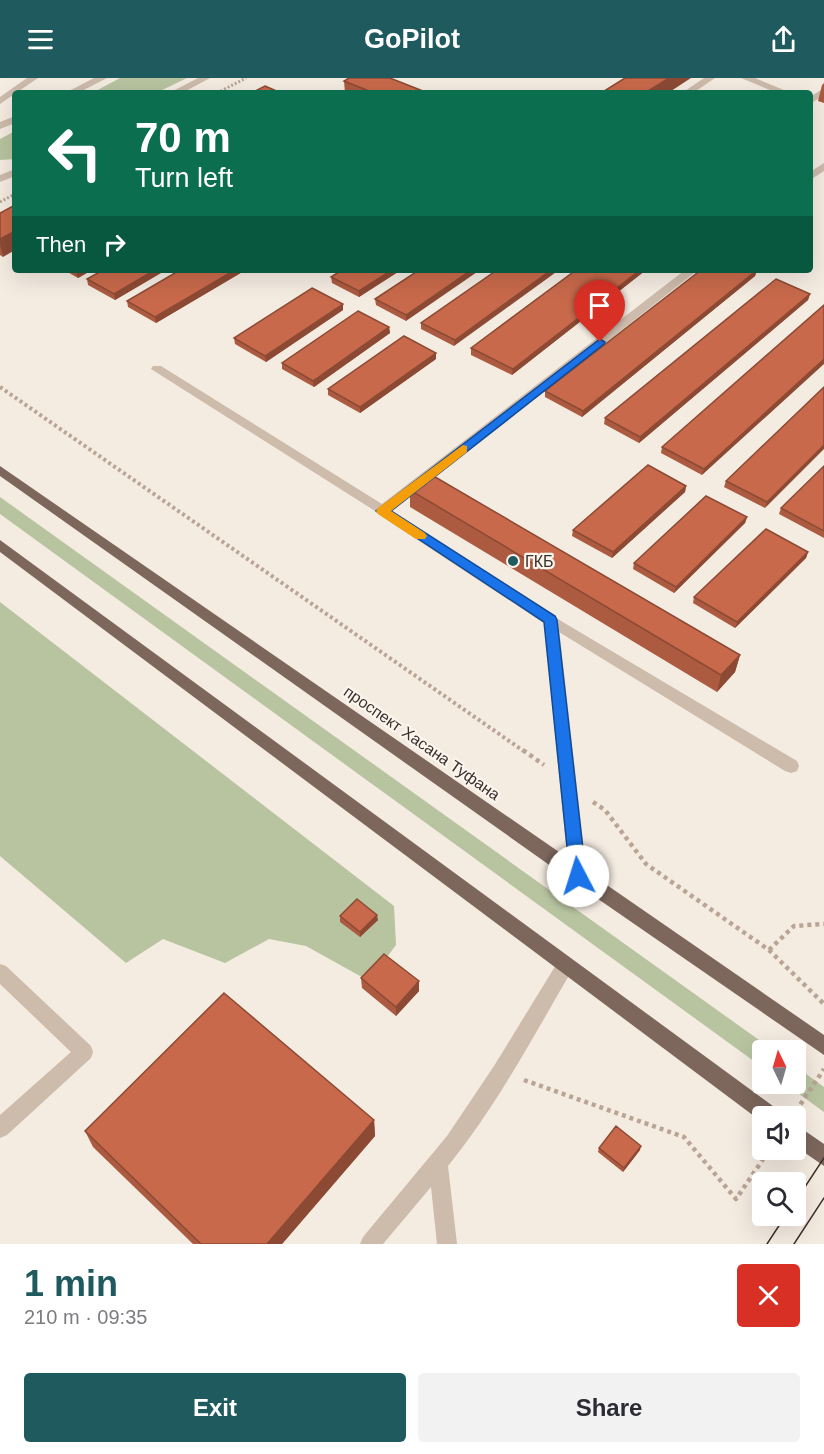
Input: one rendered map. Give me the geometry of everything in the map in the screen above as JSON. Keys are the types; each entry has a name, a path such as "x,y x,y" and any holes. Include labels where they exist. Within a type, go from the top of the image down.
{"main road":[{"name":"проспект Хасана Туфана","path":"0,470 824,1046"},
{"path":"0,545 757,1106"},
{"path":"806,1142 824,1156"}],"street":[{"path":"16,90 33,78"},
{"path":"76,90 102,78"},
{"path":"180,90 205,78"},
{"path":"692,90 710,78"},
{"path":"746,78 778,90"},
{"path":"759,90 777,78"},
{"path":"383,511 688,273"},
{"path":"157,369 551,620 791,766"},
{"path":"551,620 578,876"},
{"path":"370,1244 438,1164 501,1072 565,966"},
{"path":"0,972 84,1052 0,1128"},
{"path":"438,1164 447,1244"}],"path":[{"path":"223,90 246,78"},
{"path":"0,387 605,810 646,864 769,950 822,1003"},
{"path":"769,950 794,926 824,924"},
{"path":"799,1106 824,1069"},
{"path":"501,1072 684,1137 736,1199 763,1160"}],"green space":[{"path":"120,78 187,78 162,90 98,90"},
{"path":"12,133 12,159 0,160 0,139"},
{"path":"0,497 759,1040 752,1040 752,1060 0,514"},
{"path":"0,602 394,906 396,945 369,981 306,946 269,939 225,963 163,939 126,963 0,856"},
{"path":"806,1074 824,1087 824,1112 799,1094 806,1094"}],"building":[{"path":"349,78 390,78 420,90 366,90 344,81"},
{"path":"625,78 669,78 650,90 606,90"},
{"path":"265,86 274,90 257,90"},
{"path":"12,207 12,233 0,239 0,213"},
{"path":"98,273 150,273 114,294 87,279"},
{"path":"175,273 230,273 155,317 127,301"},
{"path":"337,273 387,273 359,291 331,277"},
{"path":"414,273 467,273 406,315 375,299"},
{"path":"493,273 547,273 455,340 421,323"},
{"path":"572,273 636,273 513,369 471,348"},
{"path":"697,273 753,273 583,411 545,391"},
{"path":"776,279 810,294 640,437 605,418"},
{"path":"312,288 343,304 265,356 234,338"},
{"path":"824,305 824,359 704,469 662,447"},
{"path":"358,311 389,327 313,381 282,363"},
{"path":"404,336 436,353 360,407 328,389"},
{"path":"824,387 824,445 767,502 726,481"},
{"path":"648,465 686,486 613,552 573,530"},
{"path":"824,466 824,531 781,508"},
{"path":"430,474 740,655 721,675 410,490"},
{"path":"706,496 747,517 676,587 634,563"},
{"path":"766,529 808,552 737,622 694,597"},
{"path":"357,899 377,915 360,932 340,916"},
{"path":"384,954 419,981 396,1007 361,978"},
{"path":"224,993 374,1120 267,1244 201,1244 85,1131"},
{"path":"616,1126 641,1146 624,1168 599,1148"}],"tram line":[{"path":"806,1185 824,1158"},
{"path":"794,1244 824,1198"},
{"path":"767,1244 779,1226"}],"slow traffic":[{"path":"420,536 383,511 463,449"}],"place":[{"name":"ГКБ","path":"513,561"}],"route":[{"path":"578,876 551,620 383,511 600,342"}]}
